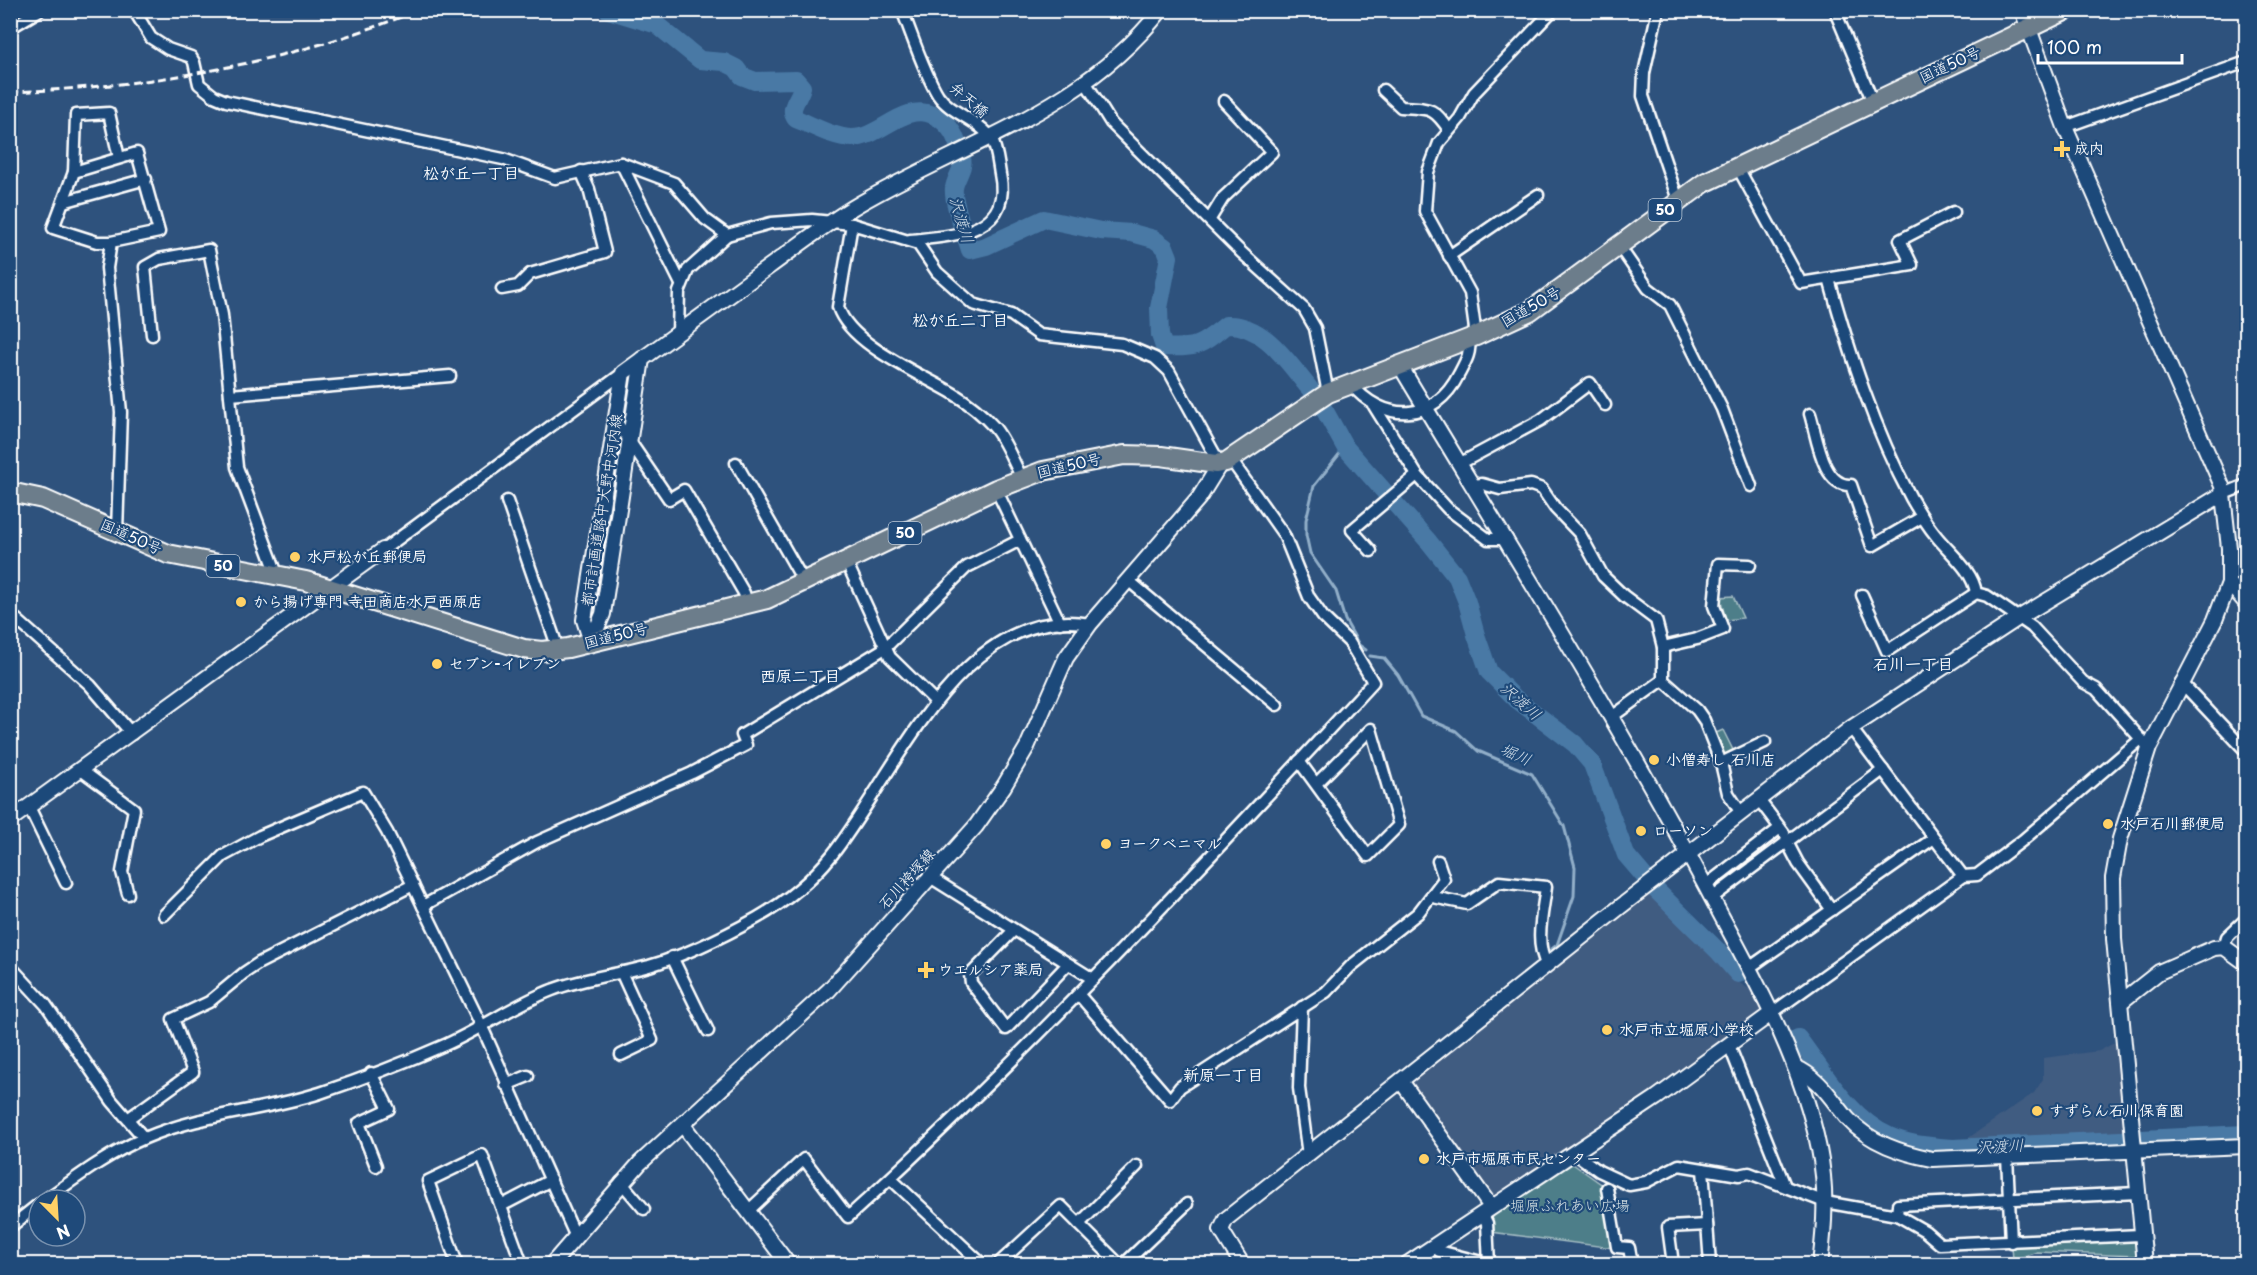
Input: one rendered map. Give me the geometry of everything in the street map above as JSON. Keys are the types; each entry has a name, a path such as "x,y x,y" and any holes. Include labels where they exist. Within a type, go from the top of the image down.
{"highway":[{"name":"国道50号","path":"10,492 43,499 183,558 277,574 333,588 505,644 533,650 555,650 591,642 748,605 804,582 1022,478 1065,466 1124,455 1226,462 1328,393 1515,319 1554,296 1678,200 1737,166 2067,10"}],"street":[{"path":"10,28 40,10"},
{"path":"134,10 151,38 168,49 191,57 199,84 214,96 226,101 503,159 555,178 621,163 674,183 705,219 727,235"},
{"name":"弁天橋","path":"902,10 939,95 990,137 1001,181 1001,196 993,217 972,230 910,240"},
{"path":"10,820 333,588 833,221 928,168 1052,106 1086,83 1126,50 1161,10"},
{"path":"1374,406 1389,411 1426,409 1439,402 1455,383 1471,350 1473,337 1470,293 1425,211 1432,158 1449,130 1460,118 1474,93 1552,10"},
{"path":"1658,10 1644,73 1643,96 1678,200"},
{"path":"1848,10 1837,16 1873,102"},
{"path":"2022,10 2065,127 2222,486 2221,495 2229,548 2229,583 2215,620 2145,743 2120,839 2113,878 2112,914 2145,1264"},
{"path":"2065,127 2247,62"},
{"path":"1086,83 1111,123 1241,252 1296,299 1311,318 1321,352 1328,393"},
{"path":"1383,90 1401,107 1426,108 1437,113 1449,130"},
{"path":"1210,219 1223,198 1272,152 1224,101"},
{"path":"74,172 137,153 159,232 111,242 96,242 53,228 74,172 76,115 109,113 119,158"},
{"path":"621,163 681,284"},
{"path":"1737,166 1797,278 1806,283 1912,265 1900,240 1954,212"},
{"path":"502,289 518,286 530,274 605,252 589,189 581,171"},
{"path":"63,202 146,179"},
{"path":"1449,256 1538,195"},
{"path":"678,333 681,284 688,270 727,235 771,223 833,221 852,224 918,244 937,272 973,304 1011,315 1039,335 1122,344 1155,358 1169,371 1226,462 1284,535 1309,597 1323,617 1349,642 1373,682 1078,996 948,1126 848,1217 804,1159 748,1211"},
{"path":"852,224 838,307 841,318 862,337 899,364 955,394 994,427 1022,478"},
{"path":"111,242 107,268 121,412 117,532"},
{"path":"1619,246 1648,288 1670,305 1722,409 1751,486"},
{"path":"152,335 145,267 159,259 209,250 222,315 237,467 277,574"},
{"path":"1829,279 1855,366 1885,443 1922,517 1960,563 1975,584 1976,592"},
{"name":"都市計画道路中大野中河内線","path":"591,642 603,614 642,359"},
{"path":"1399,364 1613,716 1689,854 1772,1013 1795,1067 1819,1148 1826,1202 1820,1264"},
{"name":"都市計画道路中大野中河内線","path":"591,642 584,620 623,373"},
{"path":"230,395 450,376"},
{"path":"1350,383 1374,406 1417,476 1448,509 1488,538 1507,540"},
{"path":"1460,464 1541,420 1590,383 1605,405"},
{"path":"1810,414 1829,472 1834,482 1842,485 1851,484 1872,546 1922,517"},
{"path":"616,421 669,499 684,489 744,593 748,605"},
{"name":"石川袴塚線","path":"552,1264 621,1182 829,990 976,826 1004,786 1027,747 1066,658 1090,624 1199,498 1226,462"},
{"path":"736,463 804,582"},
{"path":"1371,551 1352,530 1417,476"},
{"path":"1473,485 1482,484 1500,489 1531,485 1542,489 1555,508 1580,534 1603,576 1624,596 1656,620 1663,647 1663,680 1697,710 1704,720 1721,764 1728,793 1741,813"},
{"path":"1242,1264 1222,1234 1222,1223 1741,813 1851,728 2020,617 2221,495 2247,485"},
{"path":"996,489 1060,623"},
{"path":"507,501 555,640 555,650"},
{"path":"423,906 537,842 692,773 746,746 742,735 885,648 967,567 1020,540"},
{"path":"846,561 885,648 936,702"},
{"path":"1663,647 1697,639 1723,628 1714,606 1718,564 1750,565"},
{"path":"1128,580 1277,705"},
{"path":"2229,583 2247,603"},
{"path":"1862,596 1887,651 1966,597 1976,592 1987,596 2032,627 2083,682 2096,689 2145,743"},
{"path":"10,624 16,619 90,685 132,734"},
{"path":"62,1188 99,1162 144,1138 227,1113 320,1093 447,1044 551,990 583,979 621,972 672,957 755,919 783,902 808,881 842,842 936,702 968,668 995,644 1039,626 1060,623 1090,624"},
{"path":"1613,716 1663,680"},
{"path":"2181,682 2247,751"},
{"path":"1851,728 1963,876"},
{"path":"1299,761 1368,856 1399,825 1371,729 1316,784"},
{"path":"1721,764 1765,742"},
{"path":"1407,1264 1656,1098 1963,876 1977,875 2145,743"},
{"path":"81,770 134,809 122,872 128,894"},
{"path":"1709,892 1883,770"},
{"path":"164,915 223,856 260,836 363,792 378,816 413,885 482,1027 575,1235"},
{"path":"1759,800 1787,839 1798,863 1832,910"},
{"path":"29,807 66,883"},
{"path":"1709,892 1780,828"},
{"path":"1749,968 1934,838"},
{"path":"1078,996 1170,1100 1180,1087 1326,992 1351,966 1418,913 1444,879 1438,861"},
{"path":"930,877 1093,979"},
{"path":"1432,897 1467,904 1499,882 1546,887 1540,940 1542,955 1547,965"},
{"path":"129,1118 193,1072 173,1019 209,1002 243,973 276,954 413,885"},
{"path":"2224,947 2227,937 2247,919"},
{"path":"1014,930 970,975 970,983 1006,1029 1068,964"},
{"path":"2121,1002 2159,972 2206,951 2224,947 2247,963"},
{"path":"672,957 708,1031"},
{"path":"10,966 46,1005 112,1101 144,1138"},
{"path":"621,972 652,1040 621,1055"},
{"path":"1302,1007 1299,1088 1308,1155"},
{"path":"1729,1045 1785,1186"},
{"path":"1795,1067 1814,1077 1850,1121 1893,1149 1932,1158 2007,1156 2135,1142 2247,1146"},
{"path":"371,1073 389,1109 359,1123 376,1166"},
{"path":"506,1085 528,1076"},
{"path":"1401,1081 1486,1210 1489,1264 1439,1251 1434,1246"},
{"path":"683,1125 788,1264"},
{"path":"1573,1152 1599,1171 1629,1185 1646,1182 1679,1165 1739,1175 1749,1173 1826,1202 1897,1215 1925,1231 1940,1244 2141,1235"},
{"path":"457,1264 428,1181 482,1155 522,1264"},
{"path":"2007,1156 2011,1242"},
{"path":"1079,1224 1137,1166"},
{"path":"1703,1169 1710,1264"},
{"path":"891,1179 982,1264"},
{"path":"501,1206 551,1180"},
{"path":"621,1182 644,1209"},
{"path":"1607,1188 1617,1247 1629,1248 1632,1264"},
{"path":"1897,1215 1898,1205 2137,1193"},
{"path":"1124,1264 1187,1203"},
{"path":"998,1264 1061,1206 1119,1264"},
{"path":"10,1227 27,1214"},
{"path":"1673,1264 1668,1227 1707,1225"}],"shaded area":[{"name":"水戸市立堀原小学校","path":"1649,894 1658,902 1662,900 1733,979 1749,989 1762,1012 1650,1094 1493,1198 1411,1085 1412,1081"},
{"path":"2118,1041 2126,1133 1964,1141 2034,1093 2043,1079 2043,1058 2099,1051"}],"green space":[{"path":"1733,596 1743,618 1726,620 1720,597"},
{"path":"1723,730 1735,754 1725,759 1714,734"},
{"name":"堀原ふれあい広場","path":"1570,1162 1604,1186 1613,1248 1491,1232 1491,1220 1494,1215"},
{"path":"2136,1240 2138,1256 2037,1252 2013,1260 2012,1246"}],"waterway":[{"name":"沢渡川","path":"608,10 657,25 700,60 724,62 736,68 742,76 755,81 796,80 802,87 793,107 796,119 831,134 852,138 872,133 912,113 922,112 933,115 945,123 953,133 962,158 963,162 954,194 970,250 986,246 1044,219 1101,231 1132,233 1154,239 1165,247 1169,257 1159,308 1160,335 1164,347 1192,346 1204,341 1226,325 1240,326 1252,330 1274,346 1310,389"},
{"name":"沢渡川","path":"1325,411 1345,447 1457,577 1489,672 1516,699 1575,744 1592,764 1626,855 1655,889 1738,974"},
{"name":"堀川","path":"1345,447 1314,486 1306,520 1306,535 1310,553 1336,591 1345,620 1359,645 1366,650"},
{"name":"堀川","path":"1370,656 1384,658 1398,675 1421,716 1456,731 1478,751 1532,774 1564,826 1575,867 1574,896 1557,945 1545,954"},
{"name":"沢渡川","path":"1798,1038 1838,1093 1862,1118 1889,1136 1912,1143 1953,1148 2246,1134"}],"railway":[{"path":"10,92 115,85 218,69 320,44 370,29 419,10"}],"place":[{"name":"成内","path":"2062,149"},
{"name":"水戸松が丘郵便局","path":"295,557"},
{"name":"から揚げ専門 寺田商店水戸西原店","path":"241,602"},
{"name":"セブン-イレブン","path":"437,664"},
{"name":"小僧寿し 石川店","path":"1654,760"},
{"name":"水戸石川郵便局","path":"2108,824"},
{"name":"ローソン","path":"1641,831"},
{"name":"ヨークベニマル","path":"1106,844"},
{"name":"ウエルシア薬局","path":"926,970"},
{"name":"水戸市立堀原小学校","path":"1607,1030"},
{"name":"すずらん石川保育園","path":"2037,1111"},
{"name":"水戸市堀原市民センター","path":"1424,1159"}],"district":[{"name":"松が丘一丁目","path":"471,173"},
{"name":"松が丘二丁目","path":"960,320"},
{"name":"石川一丁目","path":"1913,664"},
{"name":"西原二丁目","path":"800,676"},
{"name":"新原一丁目","path":"1223,1075"}]}
